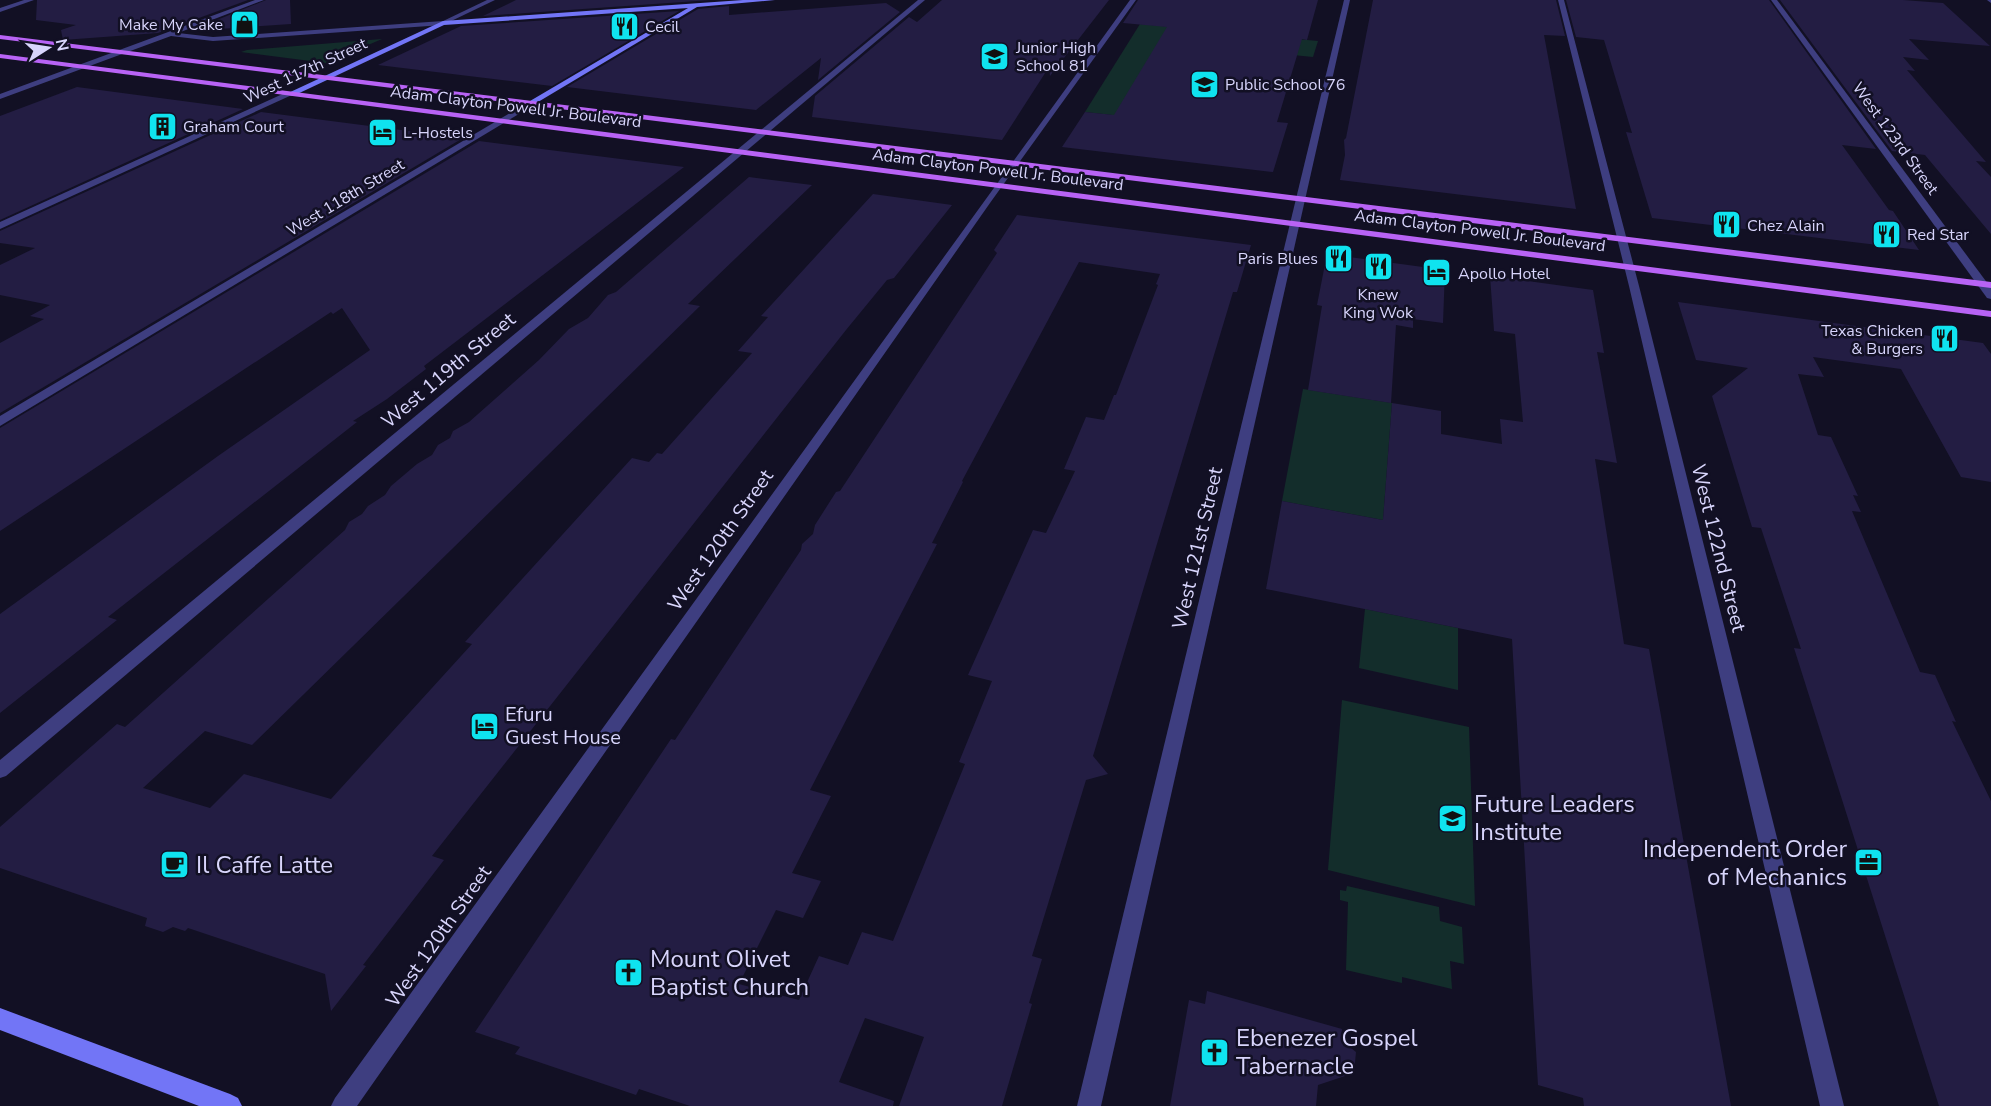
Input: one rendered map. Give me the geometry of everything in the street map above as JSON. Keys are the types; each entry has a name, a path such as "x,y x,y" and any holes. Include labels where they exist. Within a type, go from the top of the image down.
{"main road":[{"path":"443,23 772,0"},
{"name":"West 118th Street","path":"534,103 697,5"},
{"name":"West 117th Street","path":"290,94 443,23"},
{"name":"Adam Clayton Powell Jr. Boulevard","path":"0,37 1987,285"},
{"name":"Adam Clayton Powell Jr. Boulevard","path":"0,56 1991,314"},
{"path":"0,1019 230,1106"}],"street":[{"path":"0,10 31,0"},
{"path":"0,97 261,0"},
{"name":"West 117th Street","path":"443,23 492,0"},
{"name":"West 118th Street","path":"697,5 706,0"},
{"name":"West 119th Street","path":"0,771 922,0"},
{"name":"West 120th Street","path":"343,1106 998,185 1133,0"},
{"name":"West 121st Street","path":"1089,1106 1347,0"},
{"name":"West 122nd Street","path":"1561,0 1629,266 1832,1106"},
{"name":"West 123rd Street","path":"1774,0 1987,285 1991,296"},
{"path":"169,34 213,39 443,23"},
{"name":"West 117th Street","path":"0,226 290,94"},
{"name":"West 118th Street","path":"0,422 534,103"}],"green space":[{"path":"1140,24 1318,41 1313,57 1159,42 1193,124 1085,112"},
{"path":"382,39 326,63 241,52 247,50"},
{"path":"1303,389 1392,403 1383,520 1282,501"},
{"path":"1365,609 1458,628 1458,690 1359,668"},
{"path":"1342,700 1469,727 1475,906 1328,870"},
{"path":"1347,886 1439,907 1440,921 1462,927 1464,964 1450,961 1452,989 1402,977 1402,983 1346,970 1348,902 1340,900 1340,890 1346,891"}],"building":[{"path":"37,0 248,0 158,33 63,40 61,30 76,25 36,20"},
{"path":"266,0 290,0 291,24 190,31"},
{"path":"516,0 711,0 483,16"},
{"path":"942,0 1109,0 1050,76 1049,67 1002,140 812,117 815,96 909,17 917,22"},
{"path":"1138,0 1318,0 1307,40 1302,39 1277,122 1288,123 1273,172 1062,147 1085,112 1114,115 1167,27 1123,23"},
{"path":"1373,0 1556,0 1565,36 1544,35 1576,209 1340,180 1345,155 1344,140"},
{"path":"1566,0 1769,0 1876,149 1842,145 1889,210 1893,211 1919,250 1652,218 1626,132 1632,133 1604,40 1576,37"},
{"path":"1780,0 1903,0 1943,3 1990,46 1909,39 1929,60 1903,57 1915,71 1907,70 1986,162 1976,161 1991,177 1991,234 1925,155 1892,151"},
{"path":"886,3 900,12 818,80 821,58 756,110 567,87 698,9 729,6 729,15"},
{"path":"679,11 552,86 378,65 461,26"},
{"path":"77,87 243,109 0,220 0,116"},
{"path":"261,112 463,138 0,413 0,343 44,319 30,316 50,305 0,295 0,265 35,248 0,243 0,231"},
{"path":"479,141 684,167 424,366 426,369 387,399 353,421 357,422 108,617 117,620 0,713 0,614 218,456 370,350 342,308 333,314 331,312 0,531 0,428"},
{"path":"749,177 812,185 688,304 700,306 252,745 205,731 143,788 210,808 244,774 331,799 472,644 465,642 632,458 649,462 657,453 662,454 752,353 738,351 768,317 761,316 873,194 952,205 894,278 887,280 846,330 432,856 444,860 363,965 366,966 331,1011 325,974 188,928 185,931 173,927 163,932 145,926 147,918 0,868 0,827 117,724 125,727 345,530 349,522 385,495 391,486 417,464 432,455 438,445 450,438 453,431 469,422 539,360 569,329 588,318 608,295 616,292"},
{"path":"1017,215 1251,245 1237,292 1233,292 1093,756 1108,774 1086,780 1032,956 1042,959 1029,1003 1032,1004 1002,1106 899,1106 924,1037 865,1018 839,1082 894,1101 893,1106 690,1106 639,1089 636,1095 515,1054 520,1047 475,1032 671,739 675,740 801,550 802,544 813,534 815,525 836,492 840,491 997,253 994,250","holes":["1079,262 1160,274 1156,284 1158,285 1116,395 1114,395 1104,420 1086,417 1064,469 1075,471 1046,533 1033,530 968,675 992,681 959,762 965,764 893,941 862,932 848,965 819,956 799,1000 739,984 776,910 803,918 821,881 792,873 831,796 810,790 937,544 932,543 962,481"]},
{"path":"1327,254 1445,270 1443,323 1413,319 1413,328 1396,325 1391,403 1308,390 1322,306 1317,305"},
{"name":"Future Leaders Institute","path":"1490,276 1593,290 1604,353 1597,352 1617,463 1595,459 1624,644 1649,649 1731,1106 1584,1106 1583,1098 1538,1085 1512,639 1266,589 1282,501 1383,520 1392,403 1441,411 1441,434 1502,444 1500,419 1523,422 1515,334 1494,331"},
{"path":"1678,302 1983,343 1991,354 1991,482 1961,477 1901,369 1813,357 1824,377 1798,374 1818,435 1831,437 1858,496 1853,495 1861,512 1852,511 1920,672 1935,675 1956,722 1952,721 1991,801 1991,1106 1939,1106 1794,648 1801,649 1761,528 1752,527 1712,396 1748,368 1696,360"},
{"path":"1207,991 1342,1029 1341,1040 1356,1052 1354,1073 1318,1085 1316,1106 1170,1106 1189,1000 1205,1004"}],"place":[{"name":"Make My Cake","path":"244,24"},
{"name":"Cecil","path":"624,26"},
{"name":"Junior High School 81","path":"995,56"},
{"name":"Public School 76","path":"1204,84"},
{"name":"Graham Court","path":"162,126"},
{"name":"L-Hostels","path":"382,132"},
{"name":"Chez Alain","path":"1726,225"},
{"name":"Red Star","path":"1886,234"},
{"name":"Paris Blues","path":"1339,258"},
{"name":"Knew King Wok","path":"1378,266"},
{"name":"Apollo Hotel","path":"1437,273"},
{"name":"Texas Chicken & Burgers","path":"1944,339"},
{"name":"Efuru Guest House","path":"484,726"},
{"name":"Future Leaders Institute","path":"1453,818"},
{"name":"Independent Order of Mechanics","path":"1868,863"},
{"name":"Il Caffe Latte","path":"175,865"},
{"name":"Mount Olivet Baptist Church","path":"629,973"},
{"name":"Ebenezer Gospel Tabernacle","path":"1215,1052"}]}
